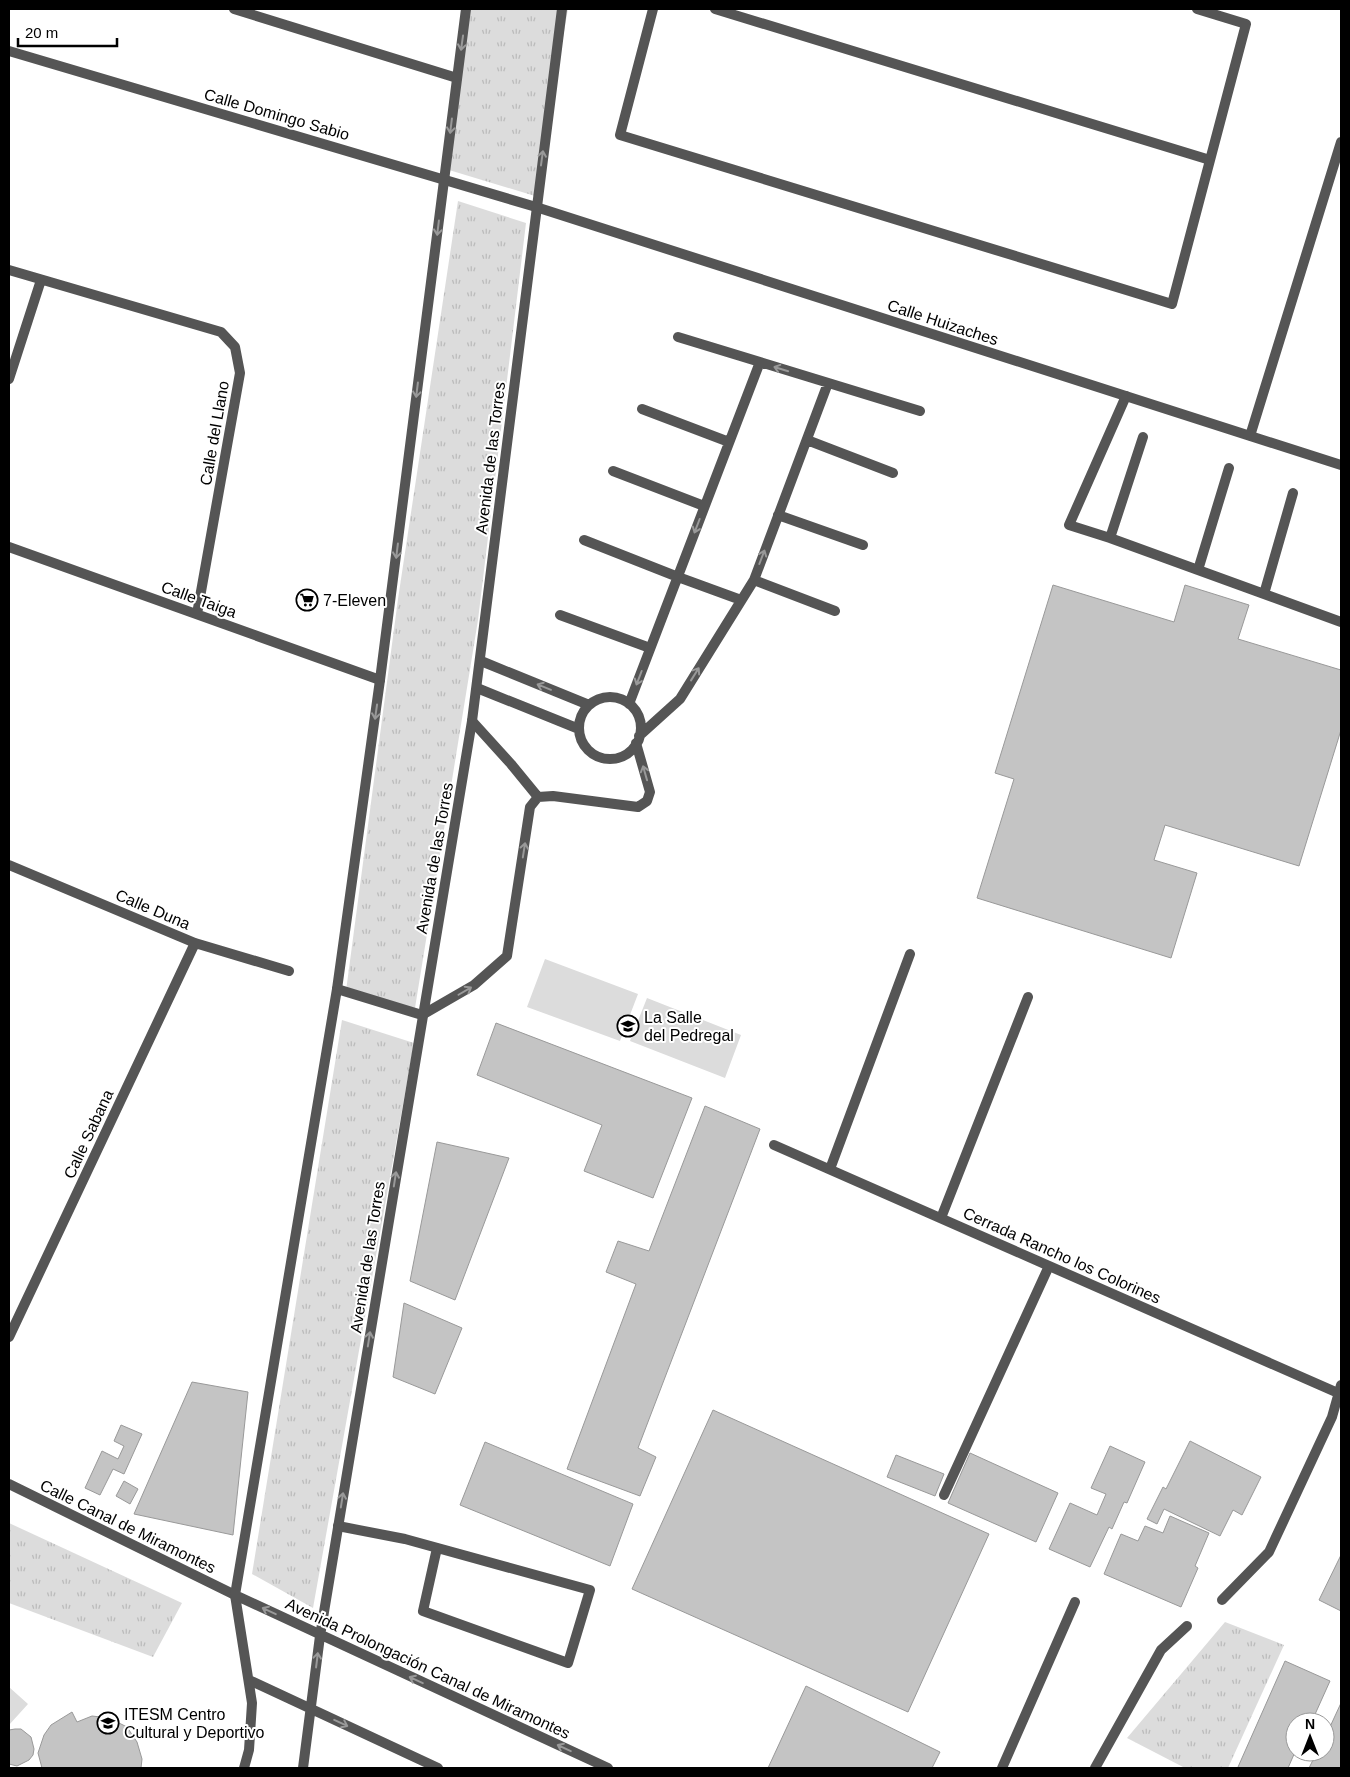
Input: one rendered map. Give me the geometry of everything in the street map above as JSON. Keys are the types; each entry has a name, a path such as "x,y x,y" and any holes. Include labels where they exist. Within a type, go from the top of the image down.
{"street":[{"path":"234,9 457,78"},
{"path":"244,1768 249,1750 252,1703 235,1595 337,989 380,680 466,9"},
{"name":"Avenida de las Torres","path":"303,1768 320,1636 472,722 562,9"},
{"path":"653,9 620,135 1172,304 1246,24 1196,9"},
{"path":"715,9 1210,160"},
{"name":"Calle Domingo Sabio","path":"9,51 536,207"},
{"path":"1250,436 1341,142"},
{"name":"Calle Huizaches","path":"536,207 1341,465"},
{"name":"Calle del Llano","path":"9,270 221,332 235,347 240,373 197,614"},
{"path":"9,380 41,280"},
{"path":"678,337 920,411"},
{"path":"629,704 760,362"},
{"path":"337,989 422,1015 474,985 507,956 530,807 538,797 553,796 638,807 647,802 650,792 638,739 639,718 635,710 621,699 613,697 596,700 589,705 580,720 580,737 584,745 598,756 606,758 623,755 631,750 638,739 680,699 754,580 828,383"},
{"path":"1126,396 1069,524 1341,622"},
{"path":"642,409 729,442"},
{"path":"1110,538 1143,438"},
{"path":"807,440 893,473"},
{"path":"1198,570 1229,468"},
{"path":"612,471 704,506"},
{"path":"1264,594 1293,493"},
{"path":"778,515 863,545"},
{"path":"584,540 741,600"},
{"name":"Calle Taiga","path":"9,547 380,680"},
{"path":"754,580 835,611"},
{"path":"560,615 650,648"},
{"path":"481,660 589,705"},
{"path":"477,688 579,729"},
{"path":"472,722 511,764 538,797"},
{"name":"Calle Duna","path":"9,865 195,943 289,971"},
{"name":"Calle Sabana","path":"9,1337 195,943"},
{"path":"830,1169 910,954"},
{"path":"941,1218 1028,997"},
{"name":"Cerrada Rancho los Colorines","path":"774,1145 1049,1266 1340,1389"},
{"path":"944,1495 1049,1266"},
{"path":"1222,1600 1269,1552 1332,1417 1340,1389"},
{"name":"Calle Canal de Miramontes","path":"9,1484 235,1595"},
{"path":"338,1526 405,1539 590,1590 568,1663 423,1611 437,1548"},
{"name":"Avenida Prolongación Canal de Miramontes","path":"235,1595 608,1768"},
{"path":"1002,1768 1075,1602"},
{"path":"1095,1768 1161,1650 1187,1626"},
{"path":"249,1680 438,1768"}],"green space":[{"path":"470,9 568,9 535,196 449,170"},
{"path":"458,201 526,223 478,620 415,1008 346,991 398,599"},
{"path":"545,959 638,994 620,1041 527,1007"},
{"path":"647,998 741,1035 725,1078 630,1041"},
{"path":"342,1020 414,1043 313,1608 252,1574"},
{"path":"9,1523 182,1603 153,1657 9,1603"},
{"path":"1225,1622 1284,1645 1228,1768 1185,1768 1127,1738"},
{"path":"9,1687 28,1704 9,1725"}],"building":[{"path":"1053,585 1174,622 1185,585 1249,605 1238,639 1341,670 1341,730 1299,866 1165,825 1154,860 1197,873 1171,958 977,898 1014,779 995,773"},
{"path":"496,1023 692,1098 653,1198 584,1171 602,1125 477,1075"},
{"path":"705,1106 760,1129 638,1448 656,1457 640,1496 567,1469 636,1284 606,1272 618,1241 649,1251"},
{"path":"437,1142 509,1158 455,1300 410,1281"},
{"path":"404,1303 462,1328 435,1394 393,1377"},
{"path":"192,1382 248,1392 233,1535 134,1514"},
{"path":"713,1410 989,1534 908,1712 632,1589"},
{"path":"121,1425 142,1434 124,1474 113,1469 100,1495 85,1488 102,1451 118,1459 124,1446 114,1441"},
{"path":"1190,1441 1261,1477 1242,1515 1233,1510 1220,1536 1164,1509 1157,1524 1147,1519 1163,1487 1166,1489"},
{"path":"485,1442 633,1504 610,1566 460,1505"},
{"path":"1110,1446 1145,1462 1127,1503 1124,1502 1112,1529 1109,1527 1090,1567 1049,1549 1070,1503 1097,1515 1106,1494 1091,1488"},
{"path":"970,1453 1058,1493 1036,1542 948,1503"},
{"path":"896,1455 944,1474 935,1496 887,1477"},
{"path":"124,1481 138,1489 130,1504 116,1496"},
{"path":"1170,1516 1209,1533 1195,1566 1198,1568 1181,1607 1104,1574 1121,1534 1138,1541 1145,1526 1163,1533"},
{"path":"1341,1555 1341,1611 1319,1600"},
{"path":"1285,1661 1330,1681 1316,1712 1285,1712 1285,1762 1291,1762 1288,1768 1238,1767"},
{"path":"806,1686 940,1752 932,1768 768,1768"},
{"path":"1341,1703 1341,1768 1309,1768 1312,1762 1335,1762 1335,1716"},
{"path":"72,1712 77,1722 92,1716 109,1718 127,1727 137,1742 142,1759 141,1768 42,1768 38,1753 44,1735 51,1725"},
{"path":"21,1729 31,1737 34,1749 33,1755 29,1760 17,1766 9,1764 9,1730"}],"place":[{"name":"7-Eleven","path":"307,600"},
{"name":"La Salle del Pedregal","path":"628,1026"},
{"name":"ITESM Centro Cultural y Deportivo","path":"108,1723"}]}
